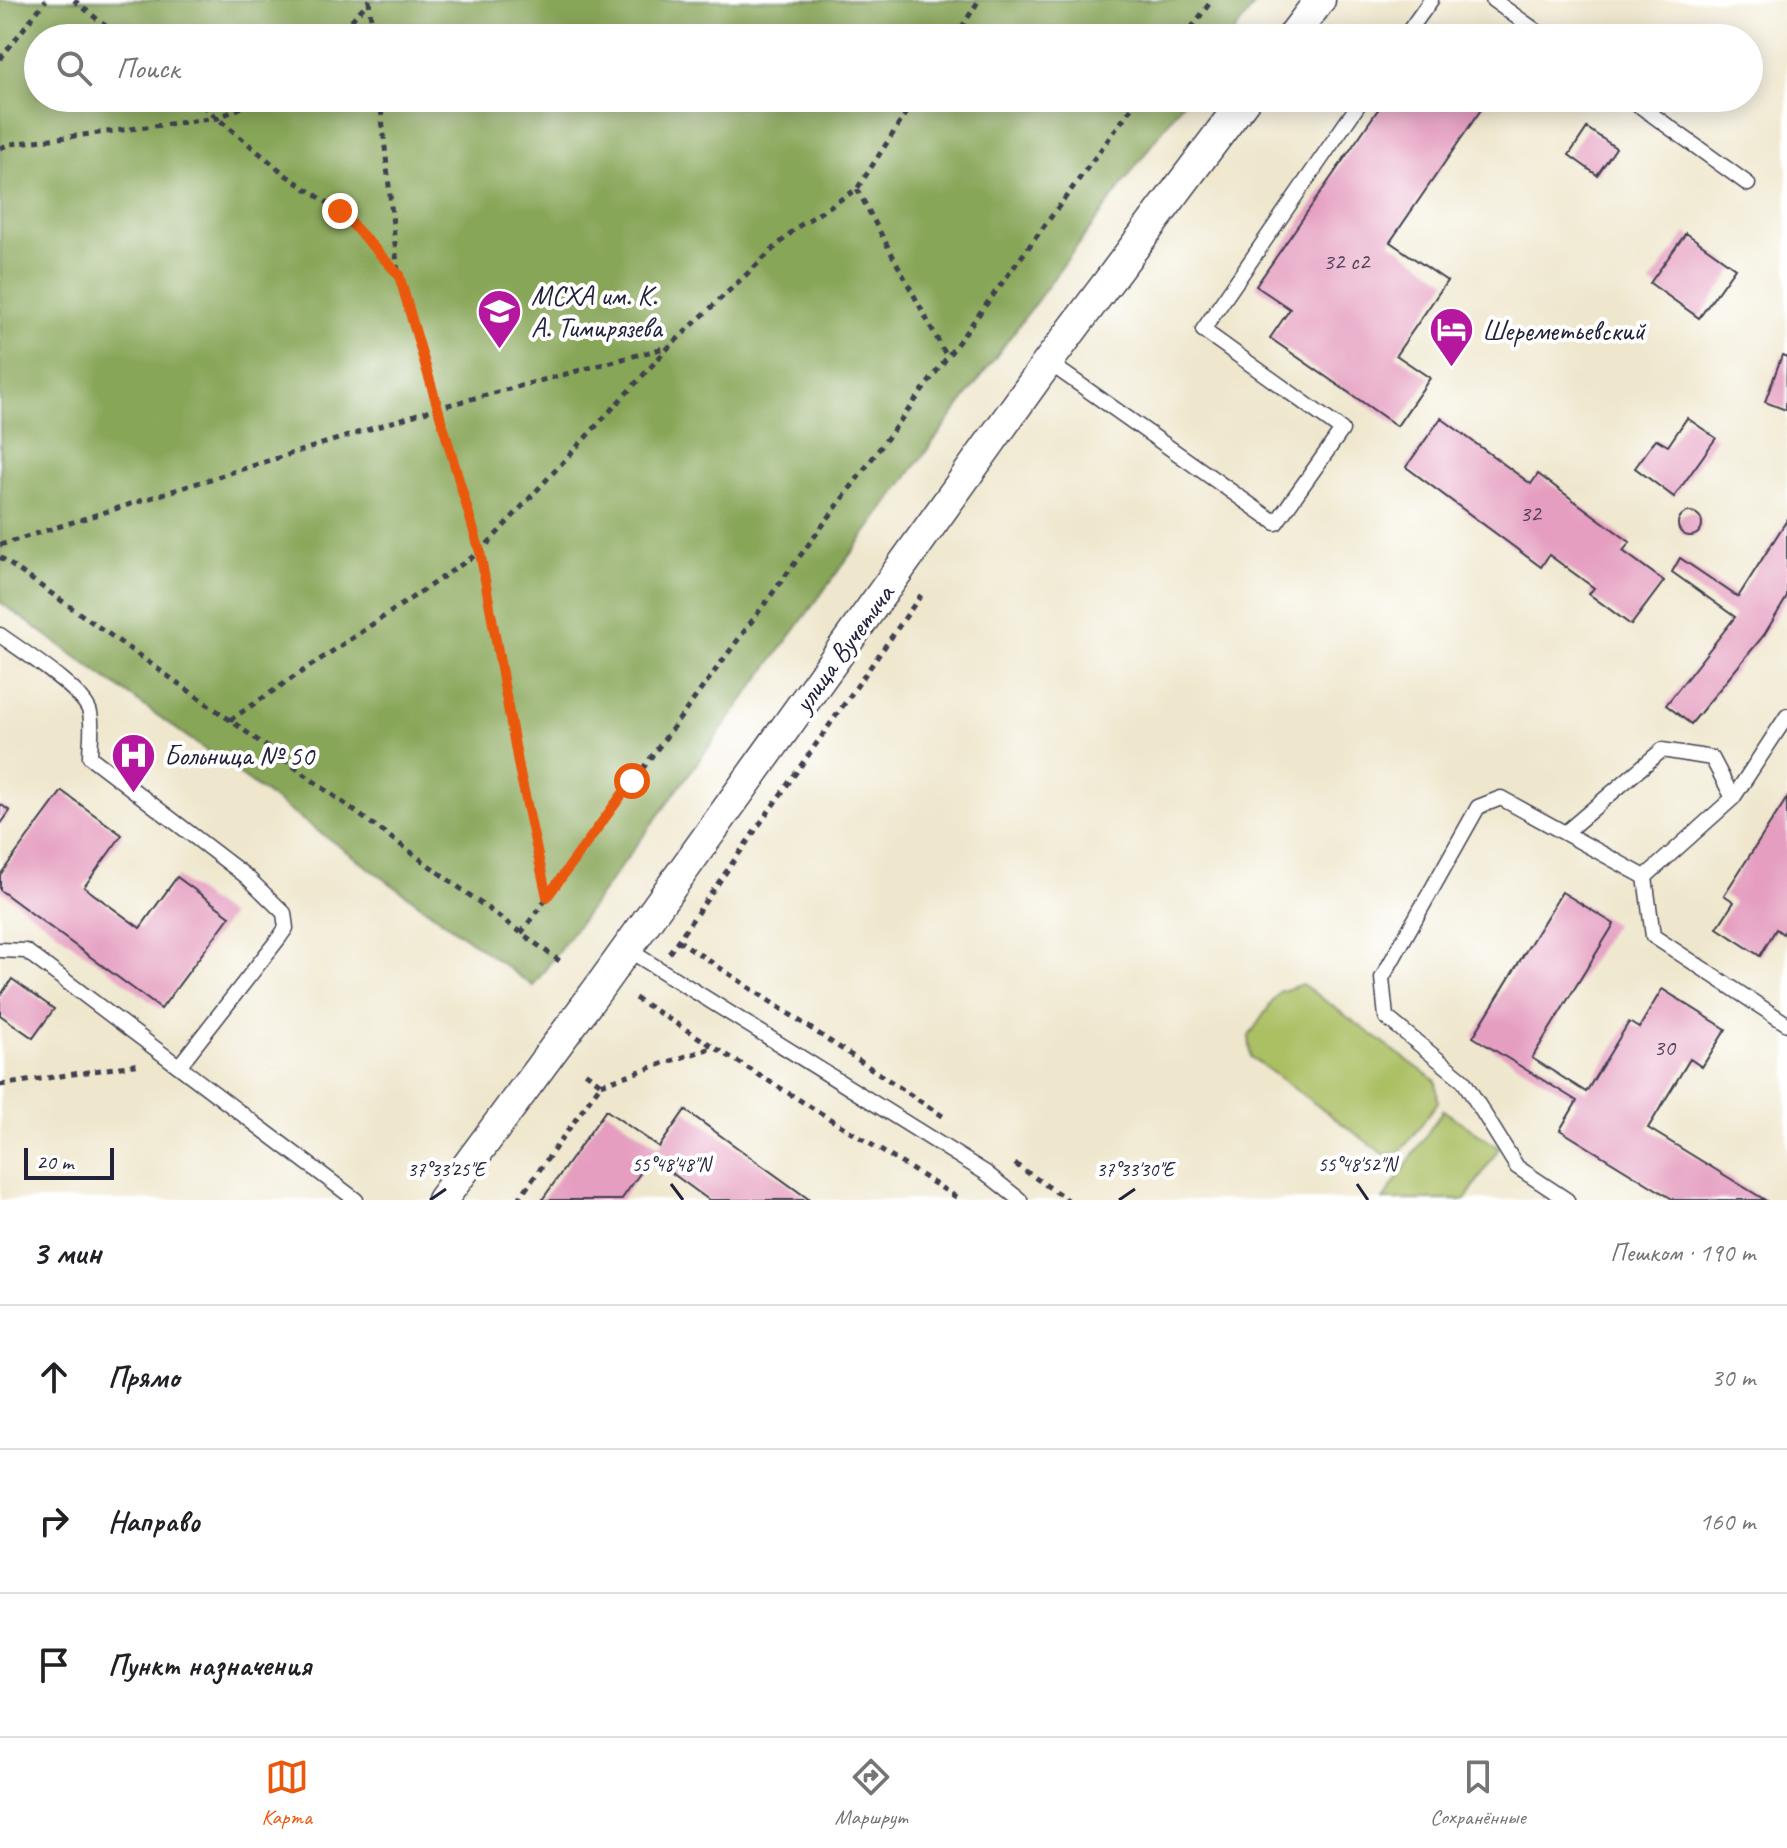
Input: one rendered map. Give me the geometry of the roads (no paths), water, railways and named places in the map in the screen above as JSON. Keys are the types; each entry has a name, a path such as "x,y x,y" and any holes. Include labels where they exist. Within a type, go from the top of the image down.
{"street":[{"path":"1302,24 1320,0"},
{"name":"улица Вучетича","path":"442,1200 627,949 1048,362 1236,112"}],"lane":[{"path":"1414,24 1431,0"},
{"path":"1493,0 1526,24"},
{"path":"1048,362 1276,523 1342,430 1203,330 1353,112"},
{"path":"1648,112 1748,184"},
{"path":"0,635 60,678 85,703 90,711 90,757 247,877 284,913 286,928 179,1066"},
{"path":"1645,877 1733,798 1787,716"},
{"path":"1566,832 1662,750 1712,758 1733,798"},
{"path":"1567,1200 1517,1167 1463,1080 1386,1017 1382,978 1478,807 1501,798 1645,877"},
{"path":"1645,877 1653,936 1787,1024"},
{"path":"627,949 986,1173 1020,1200"},
{"path":"0,950 26,951 356,1200"}],"place":[{"name":"МСХА им. К. А. Тимирязева","path":"500,350"},
{"name":"Шереметьевский","path":"1451,369"},
{"name":"Больница № 50","path":"133,794"}]}
